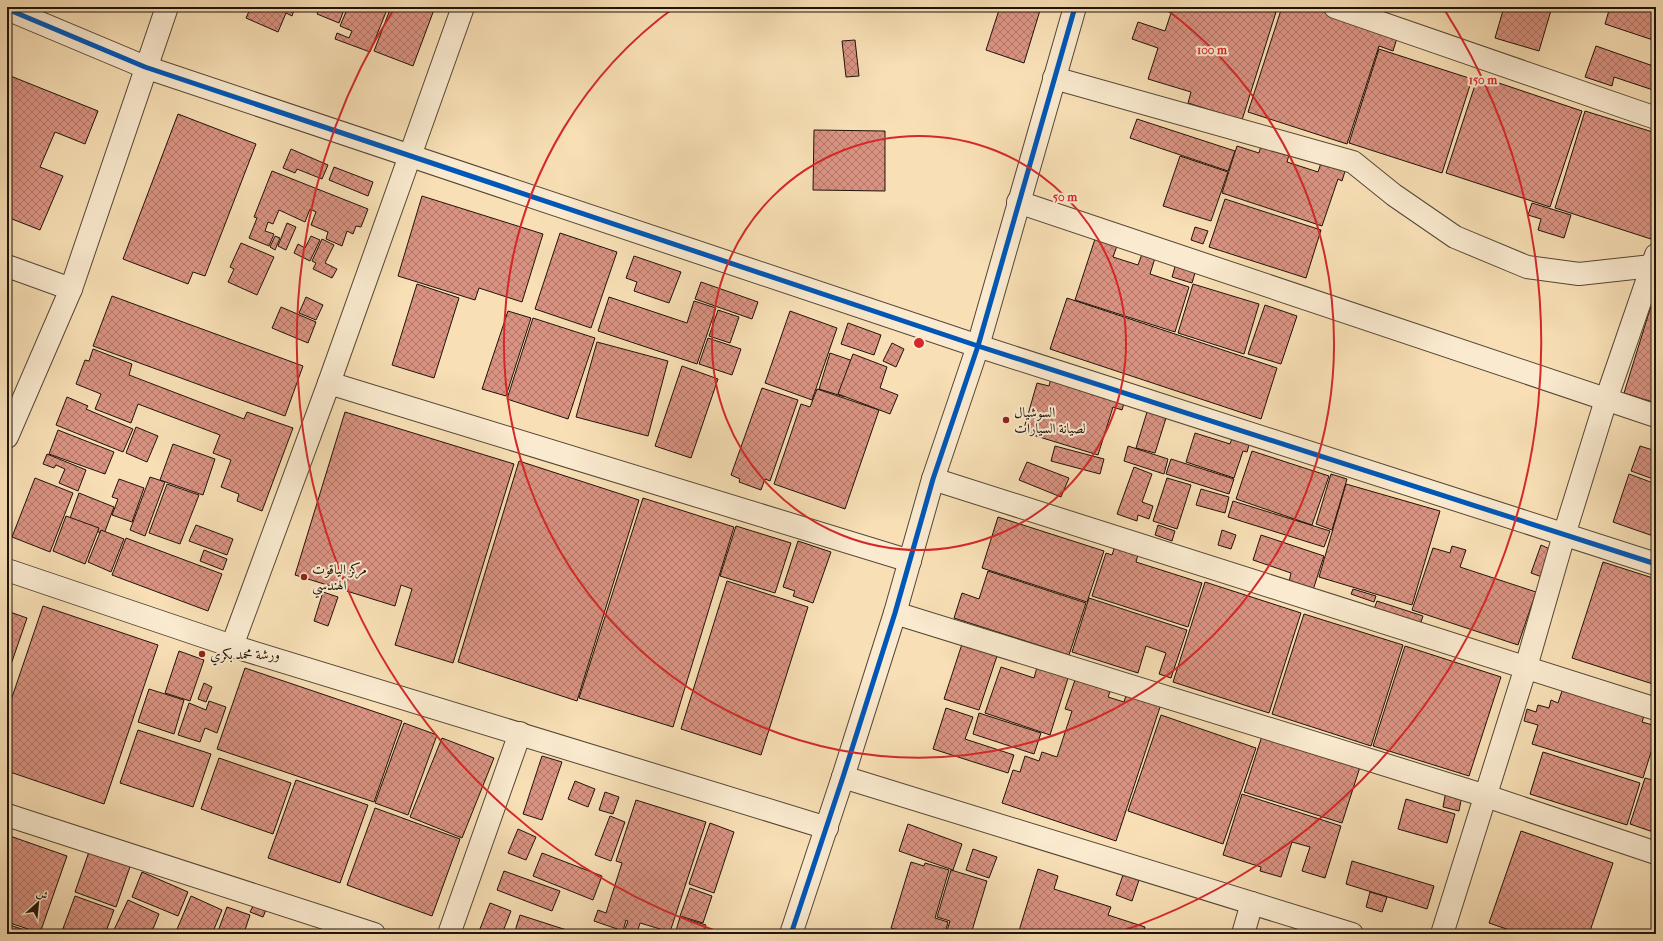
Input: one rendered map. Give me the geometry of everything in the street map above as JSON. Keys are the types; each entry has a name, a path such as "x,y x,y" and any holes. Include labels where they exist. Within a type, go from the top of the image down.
{"street":[{"path":"7,437 71,289 145,67 167,7"},
{"path":"232,646 329,383 463,7"},
{"path":"791,934 895,613 933,479 978,346 1075,7"},
{"path":"1335,7 1656,118"},
{"path":"7,9 145,67 978,346 1656,564"},
{"path":"1054,78 1352,162 1394,195 1455,237 1527,267 1579,274 1655,262 1606,400 1564,534 1526,667 1442,934"},
{"path":"1018,202 1656,416"},
{"path":"7,266 71,289"},
{"path":"329,383 910,561"},
{"path":"933,479 1656,709"},
{"path":"7,570 232,646 826,828"},
{"path":"895,613 1486,796 1656,853"},
{"path":"449,934 520,733"},
{"path":"843,776 1352,934"},
{"path":"7,815 374,934"},
{"path":"1243,934 1252,903"}],"building":[{"path":"251,7 295,7 292,16 286,13 278,32 246,18"},
{"path":"320,7 345,7 339,23 317,14"},
{"path":"348,7 388,7 370,52 335,39 337,33 349,38 352,31 340,26"},
{"path":"391,7 435,7 413,66 374,51"},
{"path":"1000,7 1041,7 1024,63 986,50"},
{"path":"1173,7 1260,7 1276,12 1242,120 1188,103 1191,92 1148,79 1158,48 1132,39 1138,22 1165,31"},
{"path":"1282,7 1320,7 1363,21 1397,38 1393,51 1379,46 1347,144 1248,112"},
{"path":"1504,7 1552,7 1539,51 1495,38"},
{"path":"1610,7 1656,7 1656,41 1605,24"},
{"path":"855,40 859,76 846,77 842,41"},
{"path":"1596,46 1656,67 1656,91 1614,77 1612,86 1585,77"},
{"path":"1379,49 1472,79 1442,173 1349,143"},
{"path":"8,75 98,111 85,144 55,132 40,167 63,176 40,230 7,217"},
{"path":"1478,76 1582,111 1550,207 1446,173"},
{"path":"1585,111 1656,133 1656,198 1653,207 1656,208 1656,235 1654,240 1555,208"},
{"path":"178,114 256,144 205,276 193,272 188,284 123,259"},
{"path":"1137,119 1235,151 1228,171 1130,138"},
{"path":"814,130 885,131 885,191 813,190"},
{"path":"1262,142 1290,151 1287,162 1318,172 1322,160 1346,168 1342,181 1338,179 1322,226 1222,193 1237,146 1259,153"},
{"path":"291,149 328,165 322,179 297,169 295,173 283,168"},
{"path":"1180,156 1228,172 1211,221 1163,206"},
{"path":"334,167 373,182 368,196 329,180"},
{"path":"272,171 368,209 361,227 356,226 353,234 347,231 342,246 326,239 328,232 311,225 316,212 310,209 305,222 279,210 273,224 268,222 265,231 274,234 269,246 249,238 257,218 254,217"},
{"path":"422,196 543,234 522,302 479,288 475,300 398,276"},
{"path":"1225,199 1321,230 1306,278 1209,247"},
{"path":"1532,203 1571,215 1564,238 1538,230 1541,219 1528,215"},
{"path":"287,223 296,227 286,250 278,246"},
{"path":"1195,227 1208,231 1203,244 1191,240"},
{"path":"560,233 617,252 591,328 535,309"},
{"path":"275,236 280,238 275,250 270,247"},
{"path":"311,236 320,240 310,261 294,253 298,244 305,248"},
{"path":"1096,236 1118,243 1113,257 1138,265 1142,254 1155,258 1150,274 1189,287 1175,332 1075,300"},
{"path":"322,239 334,245 325,263 337,269 332,278 313,269 316,263 312,261"},
{"path":"241,243 274,257 257,295 228,282 234,269 230,267"},
{"path":"634,256 681,272 669,303 634,291 637,282 626,278"},
{"path":"1177,260 1197,266 1192,283 1172,277"},
{"path":"701,282 758,302 752,319 695,299"},
{"path":"417,284 459,298 434,378 392,365"},
{"path":"1193,284 1259,304 1244,354 1178,333"},
{"path":"1656,290 1656,403 1624,393"},
{"path":"112,296 303,366 285,416 93,346"},
{"path":"306,297 323,305 316,320 299,313"},
{"path":"609,297 687,323 694,301 716,308 697,364 598,331"},
{"path":"1067,298 1277,368 1261,419 1050,349"},
{"path":"1265,305 1297,316 1281,364 1248,354"},
{"path":"281,307 316,322 308,343 272,328"},
{"path":"718,310 739,317 730,343 709,336"},
{"path":"508,311 531,318 506,396 482,389"},
{"path":"790,311 837,328 812,400 765,383"},
{"path":"533,318 595,338 568,419 507,399"},
{"path":"848,323 881,335 874,355 841,344"},
{"path":"708,338 741,349 732,375 699,364"},
{"path":"597,342 668,361 648,436 576,417"},
{"path":"892,343 904,349 896,367 883,361"},
{"path":"93,349 132,364 129,375 244,419 247,412 293,428 262,511 237,501 239,494 221,487 231,460 213,453 220,435 138,404 131,423 95,409 101,394 76,384 85,360 89,361"},
{"path":"830,353 856,362 845,397 819,389"},
{"path":"853,354 887,367 880,388 898,395 890,414 838,394"},
{"path":"682,366 718,379 691,458 655,446"},
{"path":"1052,375 1126,397 1122,410 1113,407 1098,455 1023,432 1037,383 1049,386"},
{"path":"762,388 798,400 770,481 765,479 761,490 739,482 740,479 731,475"},
{"path":"817,389 879,410 845,509 774,484 801,404 810,407"},
{"path":"67,397 88,406 86,409 133,429 123,452 56,425"},
{"path":"345,412 514,464 453,663 395,645 412,589 401,585 395,606 295,575"},
{"path":"1147,412 1166,418 1155,453 1136,448"},
{"path":"136,427 158,436 147,462 126,453"},
{"path":"58,430 114,452 105,474 49,454"},
{"path":"1195,433 1230,444 1234,433 1251,438 1247,452 1243,451 1234,478 1186,462"},
{"path":"173,444 215,459 203,495 160,480"},
{"path":"1055,446 1104,459 1100,474 1051,461"},
{"path":"1128,446 1168,459 1164,474 1124,461"},
{"path":"1640,446 1656,451 1656,480 1631,471"},
{"path":"1252,451 1329,476 1312,525 1236,499"},
{"path":"47,454 86,470 78,491 59,483 65,469 56,465 54,468 43,464"},
{"path":"1171,459 1234,479 1229,494 1166,474"},
{"path":"519,461 639,500 577,701 458,662"},
{"path":"1027,462 1069,478 1061,497 1019,480"},
{"path":"1134,467 1152,474 1142,502 1153,506 1149,519 1138,515 1137,521 1117,514"},
{"path":"1331,474 1347,479 1332,530 1316,524"},
{"path":"1629,474 1656,484 1656,537 1613,522"},
{"path":"150,477 165,482 145,536 130,530"},
{"path":"35,478 73,493 50,552 12,537"},
{"path":"1167,478 1191,485 1177,529 1153,521"},
{"path":"119,479 144,488 132,522 112,515 118,499 112,497"},
{"path":"167,484 199,495 180,544 149,533"},
{"path":"1346,484 1440,511 1412,605 1319,577"},
{"path":"1201,489 1229,497 1225,513 1196,505"},
{"path":"79,493 114,507 104,534 69,521"},
{"path":"643,498 734,527 673,727 579,698"},
{"path":"1233,501 1330,531 1324,547 1228,517"},
{"path":"66,516 99,528 85,564 53,551"},
{"path":"998,517 1104,551 1087,602 982,568"},
{"path":"196,525 233,539 227,555 189,541"},
{"path":"1158,525 1175,531 1172,541 1155,535"},
{"path":"736,526 791,543 775,593 720,576"},
{"path":"101,530 124,539 111,572 88,562"},
{"path":"1222,530 1236,535 1231,549 1218,545"},
{"path":"1261,535 1324,556 1313,590 1289,582 1291,573 1253,560"},
{"path":"126,538 222,574 208,611 112,575"},
{"path":"798,541 831,552 813,603 793,596 795,591 783,587"},
{"path":"1116,543 1139,551 1136,562 1202,583 1188,627 1092,596 1106,553 1112,555"},
{"path":"1541,545 1552,550 1542,577 1531,573"},
{"path":"1452,546 1466,550 1460,567 1536,592 1518,645 1412,610 1433,548 1450,553"},
{"path":"204,550 227,559 223,570 200,561"},
{"path":"1603,562 1656,579 1656,685 1572,658"},
{"path":"988,571 1086,603 1069,655 954,618 962,593 979,599"},
{"path":"727,581 808,607 761,755 681,729"},
{"path":"1205,582 1301,613 1269,713 1173,682"},
{"path":"1353,589 1376,596 1374,602 1351,594"},
{"path":"323,592 338,597 328,626 314,621"},
{"path":"1089,598 1187,630 1171,678 1159,674 1166,653 1146,646 1138,673 1072,652"},
{"path":"1377,601 1423,616 1420,625 1374,609"},
{"path":"43,606 158,645 104,804 7,771 7,712"},
{"path":"7,611 27,618 7,676"},
{"path":"1304,614 1403,645 1371,746 1272,714"},
{"path":"962,644 997,656 979,710 944,699"},
{"path":"1405,646 1501,677 1469,776 1373,746"},
{"path":"179,651 204,660 190,701 165,693"},
{"path":"1038,664 1069,675 1050,735 985,713 1001,667 1034,678"},
{"path":"245,668 402,721 374,802 217,749"},
{"path":"1076,677 1111,689 1108,697 1124,702 1128,689 1162,701 1116,841 1002,803 1013,770 1020,772 1025,756 1039,761 1042,752 1057,757 1072,711 1065,709"},
{"path":"204,683 212,687 206,702 198,699"},
{"path":"1563,688 1645,713 1642,722 1656,726 1656,736 1643,778 1532,744 1538,725 1524,721 1527,709 1536,712 1538,705 1549,708 1551,700 1558,703"},
{"path":"149,689 184,700 174,734 138,722"},
{"path":"209,701 226,707 217,733 205,728 200,742 178,735 189,703 206,710"},
{"path":"946,708 973,717 965,739 1014,755 1008,773 933,749"},
{"path":"979,713 1041,733 1034,754 973,734"},
{"path":"1161,715 1256,748 1223,844 1128,811"},
{"path":"404,723 437,735 408,815 375,803"},
{"path":"138,730 211,754 193,807 120,783"},
{"path":"1262,736 1360,767 1342,823 1244,792"},
{"path":"442,738 494,758 462,838 410,817"},
{"path":"1543,752 1640,783 1627,825 1530,794"},
{"path":"542,756 562,762 542,820 523,814"},
{"path":"219,758 291,783 273,834 201,809"},
{"path":"1645,778 1656,781 1656,833 1630,824"},
{"path":"296,780 368,805 340,883 268,858"},
{"path":"575,781 595,789 588,807 568,799"},
{"path":"1446,791 1462,795 1459,811 1443,807"},
{"path":"605,792 619,797 613,814 599,810"},
{"path":"1242,794 1341,826 1325,878 1302,871 1310,847 1292,842 1281,877 1260,871 1261,867 1223,855"},
{"path":"1406,799 1455,814 1447,843 1398,829"},
{"path":"636,800 706,822 670,932 640,923 637,933 625,929 628,921 626,920 623,931 594,921 598,910 606,913 622,863 616,861"},
{"path":"375,808 460,839 432,916 347,885"},
{"path":"610,816 625,822 611,861 595,855"},
{"path":"710,823 734,832 714,893 689,884"},
{"path":"908,824 962,844 953,870 899,851"},
{"path":"518,829 536,837 526,860 508,853"},
{"path":"1521,831 1613,863 1589,934 1521,934 1489,923"},
{"path":"7,835 67,856 40,933 7,922"},
{"path":"91,846 132,861 116,907 75,892"},
{"path":"973,849 997,857 989,878 966,870"},
{"path":"542,853 602,876 593,900 533,876"},
{"path":"1352,861 1434,886 1427,909 1346,884"},
{"path":"911,862 924,866 925,863 949,870 935,918 948,922 945,934 900,934 901,931 891,928"},
{"path":"1038,869 1058,876 1054,889 1111,907 1108,915 1145,927 1143,934 1018,934"},
{"path":"951,870 987,881 971,934 946,934 950,921 937,917"},
{"path":"504,871 560,891 552,911 497,890"},
{"path":"142,872 188,892 178,916 132,897"},
{"path":"1123,875 1139,880 1132,901 1116,895"},
{"path":"690,888 712,896 703,923 680,916"},
{"path":"1370,892 1387,897 1382,912 1366,907"},
{"path":"75,896 114,910 105,934 61,934"},
{"path":"191,896 222,910 212,934 175,934"},
{"path":"128,900 159,914 151,934 112,934"},
{"path":"256,900 268,905 263,917 250,912"},
{"path":"490,903 511,911 502,934 478,934"},
{"path":"227,907 250,915 244,933 246,934 217,934"},
{"path":"520,915 579,934 514,934"},
{"path":"680,917 706,925 703,934 692,931 690,934 675,934"},
{"path":"7,924 36,934 7,934"}],"cycle path":[{"path":"791,934 895,613 933,479 978,346 1075,7"},
{"path":"7,9 145,67 978,346 1656,564"}],"place":[{"name":"السوشيال لصيانة السيارات","path":"1006,420"},
{"name":"مركز الياقوت الهندسي","path":"304,577"},
{"name":"ورشة محمد بكري","path":"202,654"}]}
